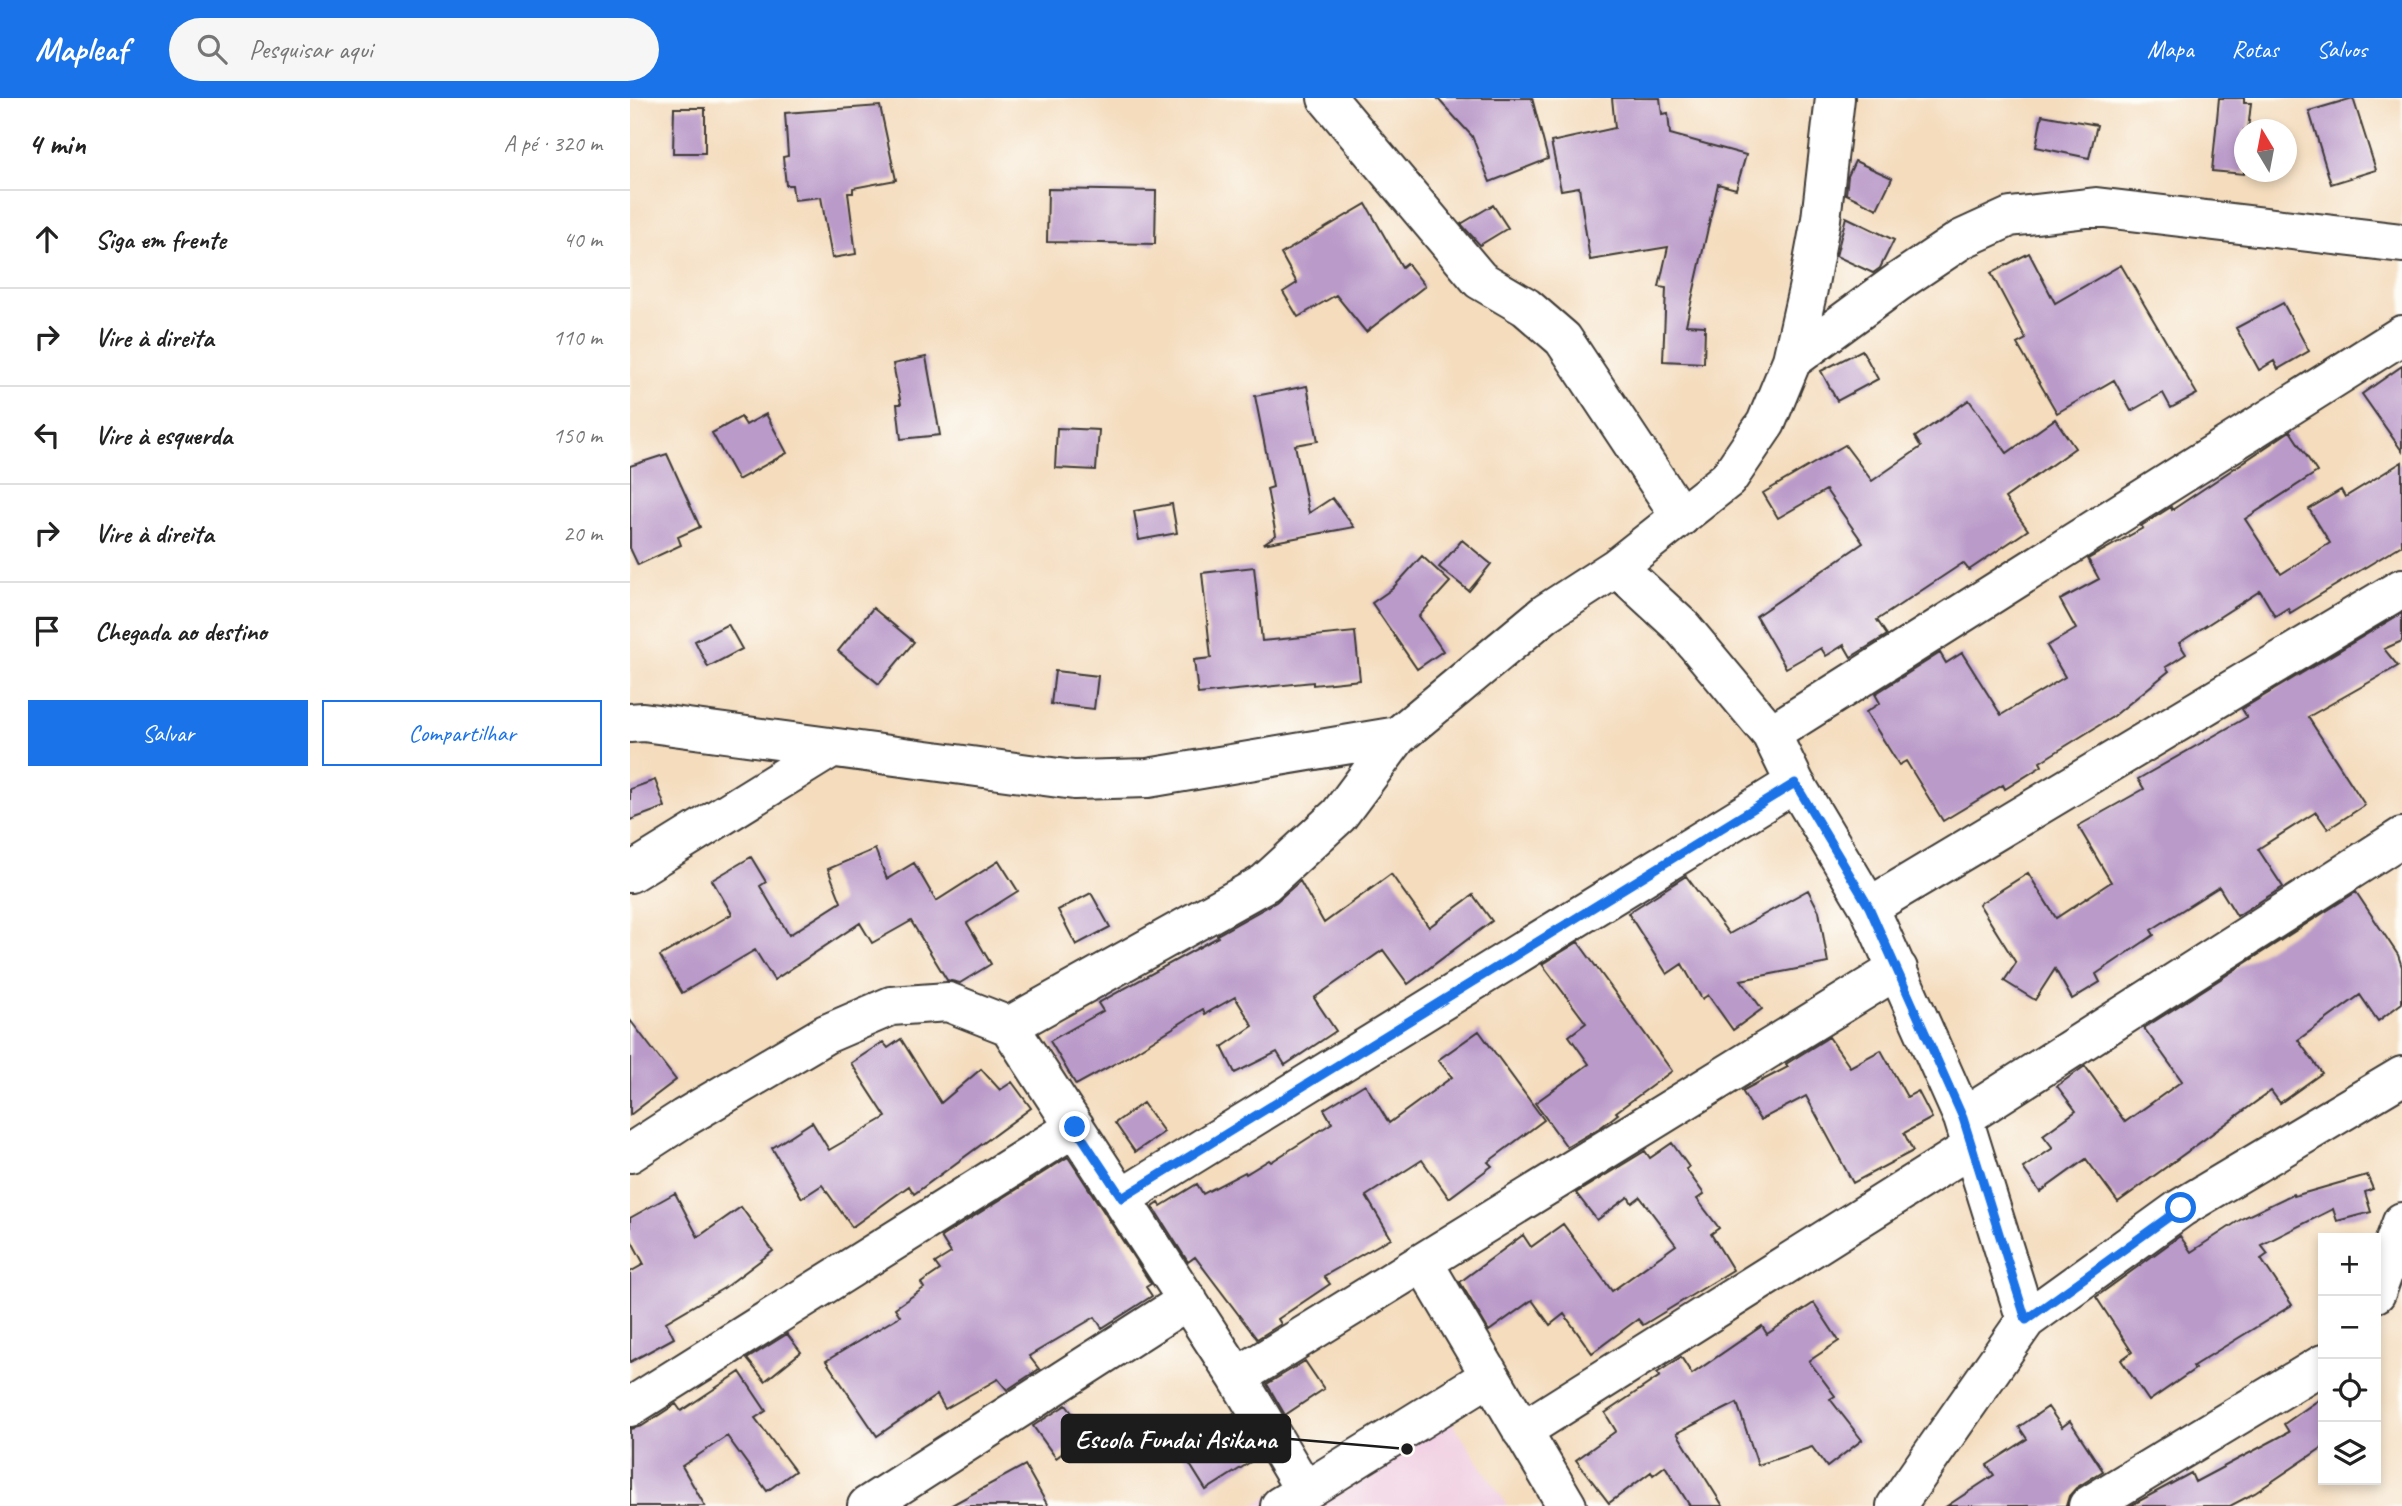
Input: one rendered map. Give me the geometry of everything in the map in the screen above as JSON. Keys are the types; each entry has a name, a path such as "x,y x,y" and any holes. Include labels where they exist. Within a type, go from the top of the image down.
{"street":[{"path":"1327,98 1480,281 1525,307 1563,339 1681,517"},
{"path":"1009,1026 1265,883 1339,815 1398,736 1546,613 1617,566 1728,479 1766,423 1792,360 1821,219 1835,98"},
{"path":"1792,360 1962,239 2010,217 2096,207 2402,243"},
{"path":"1771,734 2402,335"},
{"path":"1617,566 1682,627 1771,734 1795,783 1869,907 1967,1133 2026,1320"},
{"path":"1869,907 2402,588"},
{"path":"630,723 643,722 741,734 830,749 1074,780 1148,778 1398,736"},
{"path":"630,873 830,749"},
{"path":"1122,1198 1795,783"},
{"path":"1522,1431 2402,837"},
{"path":"1237,1377 1898,969"},
{"path":"630,1153 826,1034 891,1006 948,1002 1009,1026 1237,1377 1293,1498 1490,1376"},
{"path":"1895,1506 2026,1320 2181,1208 2402,1076"},
{"path":"630,1408 1075,1127"},
{"path":"2381,1279 2402,1222"},
{"path":"1423,1262 1567,1506"},
{"path":"867,1506 1188,1300"},
{"path":"2088,1506 2318,1367"}],"shaded area":[{"path":"1432,1392 1508,1506 1253,1506"}],"building":[{"path":"1437,98 1532,98 1548,159 1490,182 1472,136"},
{"path":"1612,98 1660,98 1662,114 1668,113 1670,134 1746,155 1736,189 1718,184 1686,325 1705,326 1704,363 1663,361 1666,288 1659,287 1668,247 1590,260 1579,187 1561,190 1551,142 1615,128"},
{"path":"2219,98 2244,98 2244,103 2251,103 2249,119 2234,119 2234,173 2212,171"},
{"path":"2353,98 2376,170 2331,184 2309,111"},
{"path":"880,106 896,180 853,188 853,193 848,193 856,254 832,258 821,197 794,200 792,185 786,185 783,157 788,156 785,113"},
{"path":"674,108 705,108 705,153 673,153"},
{"path":"2042,115 2097,125 2089,158 2036,147"},
{"path":"1855,161 1892,178 1877,209 1846,194 1848,176"},
{"path":"1048,189 1156,191 1155,244 1047,242"},
{"path":"1366,204 1402,267 1407,263 1425,286 1366,332 1336,295 1298,317 1283,292 1297,283 1281,254"},
{"path":"1493,205 1508,228 1480,245 1461,224"},
{"path":"1846,217 1894,240 1880,268 1873,273 1836,256"},
{"path":"2029,253 2055,303 2121,265 2197,394 2171,408 2163,393 2131,411 2114,380 2057,413 2017,344 2026,339 1991,273"},
{"path":"2283,303 2309,351 2278,369 2274,361 2259,370 2236,328"},
{"path":"1862,350 1878,379 1837,401 1821,371"},
{"path":"926,357 940,435 901,439 897,404 901,404 893,364"},
{"path":"2402,366 2402,451 2362,394"},
{"path":"1307,386 1318,441 1295,445 1309,513 1332,498 1354,527 1263,544 1276,535 1267,489 1273,487 1255,396"},
{"path":"1969,400 2007,453 2055,419 2075,448 2005,498 2028,530 1969,570 1963,563 1877,620 1887,635 1851,657 1844,645 1826,656 1821,648 1786,668 1756,616 1863,543 1826,490 1778,518 1763,493 1845,445 1872,481 1921,447 1915,437"},
{"path":"766,414 787,453 738,480 712,433 741,417 746,425"},
{"path":"1057,428 1099,430 1096,470 1055,468"},
{"path":"2290,431 2317,472 2245,519 2281,574 2330,543 2309,509 2341,490 2345,497 2402,462 2402,545 2290,613 2288,608 2275,616 2260,591 2179,643 2186,654 2166,667 2169,671 2114,716 2040,762 2042,766 2005,789 2003,785 1943,821 1906,761 1899,765 1866,712 1880,703 1875,694 1940,653 1946,663 1962,653 2001,715 2065,677 2047,646 2076,629 2060,600 2099,579 2088,559 2143,528 2141,526 2171,507 2172,510"},
{"path":"667,454 700,527 678,537 681,545 638,565 630,548 630,466"},
{"path":"1172,504 1177,533 1139,540 1134,511"},
{"path":"1462,540 1491,564 1469,591 1439,567"},
{"path":"1422,556 1450,582 1419,616 1443,651 1417,669 1372,603 1392,589"},
{"path":"1254,567 1262,641 1355,632 1360,680 1198,694 1194,660 1211,658 1202,573"},
{"path":"873,608 914,642 879,684 838,651"},
{"path":"2402,613 2402,641 2384,649 2398,666 2308,717 2365,805 2328,829 2316,812 2258,849 2283,887 2237,916 2219,887 2151,930 2154,935 2096,974 2100,982 2072,999 2055,969 2035,1000 2004,981 2016,963 1979,904 2028,873 2056,918 2111,882 2078,826 2144,789 2138,779 2247,717 2242,709"},
{"path":"728,624 742,649 708,667 695,641"},
{"path":"1055,671 1098,676 1094,709 1051,704"},
{"path":"655,780 665,807 630,820 630,789"},
{"path":"875,849 887,879 914,863 936,901 999,861 1018,891 967,923 991,964 960,983 947,980 911,921 872,943 860,923 774,980 755,950 682,993 660,956 732,914 712,880 751,857 766,882 760,886 789,935 841,902 828,869"},
{"path":"1391,874 1429,927 1473,895 1492,921 1408,984 1383,950 1314,998 1336,1031 1285,1065 1277,1052 1235,1073 1222,1047 1253,1026 1235,997 1205,1014 1203,1009 1127,1057 1076,1085 1050,1041 1103,1011 1098,1003 1276,902 1300,881 1324,923"},
{"path":"1686,876 1729,934 1808,890 1819,911 1828,963 1741,980 1762,1009 1733,1030 1708,995 1702,999 1682,964 1667,974 1628,913"},
{"path":"2356,892 2398,955 2402,967 2402,1003 2378,1021 2360,995 2298,1040 2322,1073 2280,1103 2271,1091 2118,1202 2086,1159 2040,1192 2023,1168 2053,1148 2043,1135 2076,1111 2057,1086 2085,1066 2125,1122 2182,1081 2144,1028"},
{"path":"1091,893 1110,927 1076,945 1058,910"},
{"path":"1578,942 1672,1071 1616,1112 1618,1114 1601,1127 1567,1147 1535,1103 1589,1064 1569,1036 1586,1023 1542,964"},
{"path":"630,1020 676,1080 630,1115"},
{"path":"1479,1031 1544,1120 1488,1162 1492,1166 1449,1198 1422,1160 1366,1196 1391,1238 1324,1276 1330,1284 1278,1319 1281,1324 1257,1339 1195,1257 1188,1262 1153,1207 1159,1203 1161,1206 1197,1184 1203,1194 1269,1160 1271,1162 1332,1123 1324,1109 1365,1084 1389,1123 1452,1077 1438,1060"},
{"path":"1829,1037 1850,1067 1881,1050 1907,1097 1918,1091 1932,1118 1904,1133 1913,1151 1853,1183 1806,1096 1760,1120 1742,1091 1788,1067 1786,1064"},
{"path":"901,1039 941,1103 981,1069 1000,1090 1012,1082 1031,1108 914,1194 909,1186 852,1227 822,1185 802,1198 772,1148 812,1122 829,1150 886,1117 851,1063 883,1042 888,1048"},
{"path":"1143,1103 1164,1132 1135,1152 1115,1123"},
{"path":"1672,1143 1704,1194 1697,1199 1719,1228 1711,1234 1733,1270 1643,1325 1638,1319 1592,1353 1564,1314 1550,1325 1532,1300 1489,1331 1460,1282 1523,1235 1531,1247 1563,1224 1612,1291 1676,1245 1640,1197 1632,1203 1628,1197 1597,1220 1576,1193 1645,1151 1650,1158"},
{"path":"1068,1157 1151,1284 1146,1287 1152,1296 1102,1328 1095,1317 1029,1356 1039,1369 1007,1390 998,1379 945,1409 937,1395 877,1436 826,1361 900,1316 895,1308 924,1288 921,1283 940,1270 935,1263 951,1253 941,1237"},
{"path":"2367,1175 2373,1189 2365,1192 2371,1212 2337,1221 2333,1209 2261,1245 2268,1254 2261,1259 2292,1305 2193,1366 2195,1369 2149,1401 2121,1360 2132,1352 2096,1297 2180,1236 2191,1252 2243,1218 2293,1194 2294,1196"},
{"path":"675,1193 698,1237 741,1207 773,1251 724,1288 666,1322 674,1338 630,1362 630,1272 644,1264 630,1238 630,1218"},
{"path":"1814,1303 1839,1341 1809,1361 1835,1396 1830,1399 1862,1440 1827,1467 1812,1447 1758,1465 1737,1403 1677,1433 1723,1506 1690,1506 1665,1466 1653,1475 1651,1472 1609,1503 1576,1460 1616,1431 1605,1413 1660,1376 1657,1373 1681,1357 1692,1374 1762,1326 1767,1334"},
{"path":"787,1334 801,1352 765,1381 747,1359"},
{"path":"1305,1361 1324,1389 1285,1415 1267,1384"},
{"path":"740,1372 766,1411 755,1418 795,1471 767,1491 727,1436 682,1466 705,1506 630,1506 630,1429 642,1426 676,1404 681,1411"},
{"path":"2318,1400 2318,1450 2255,1493 2230,1506 2130,1506 2191,1473 2195,1482 2289,1432 2284,1424"},
{"path":"1066,1405 1088,1434 1056,1458 1033,1426"},
{"path":"2048,1407 2062,1427 2070,1421 2103,1471 2076,1488 2069,1496 2066,1506 1947,1506 1994,1475 1987,1465 2027,1439 2019,1427"},
{"path":"1233,1414 1248,1439 1242,1443 1252,1461 1206,1490 1179,1447"},
{"path":"1025,1465 1048,1506 950,1506"}],"place":[{"name":"Escola Fundai Asikana","path":"1407,1449"}],"route":[{"path":"1075,1127 1122,1198 1795,783 1869,907 1963,1118 2026,1320 2181,1208"}]}
